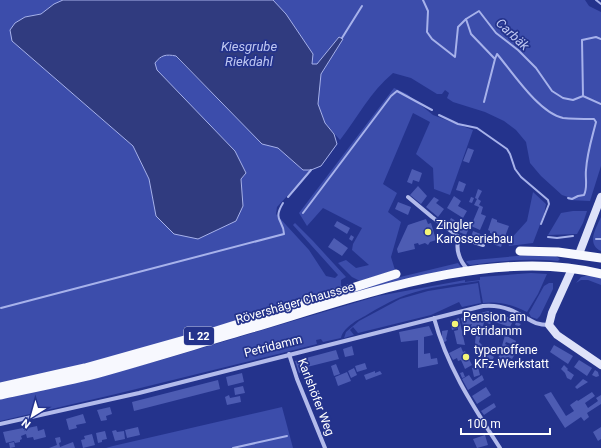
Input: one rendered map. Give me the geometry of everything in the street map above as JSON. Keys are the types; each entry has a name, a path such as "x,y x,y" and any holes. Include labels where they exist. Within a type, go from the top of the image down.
{"main road":[{"path":"520,251 558,252 601,258"},
{"path":"572,269 579,254"},
{"name":"Rövershäger Chaussee","path":"0,395 87,376 373,292 428,279 470,271 520,267 572,269 601,274"},
{"name":"Rövershäger Chaussee","path":"0,387 85,368 198,336 396,274"}],"street":[{"path":"408,197 432,217 459,236 483,245"},
{"path":"579,254 601,197"},
{"path":"459,236 457,250 464,265 470,271"},
{"path":"572,269 552,313 549,325 557,334 601,365"},
{"name":"Petridamm","path":"0,424 139,393 476,307 489,306 510,310 537,325 549,325"},
{"path":"434,318 440,339 456,377 500,448"},
{"name":"Karlshöfer Weg","path":"289,354 325,448"}],"shaded area":[{"path":"0,0 63,0 54,4 41,14 25,17 12,41 133,146 149,179 156,216 243,206 241,179 246,173 235,151 157,70 155,63 164,56 175,56 262,144 278,148 303,170 311,170 277,207 276,214 309,250 326,276 335,278 338,275 293,225 295,223 346,277 341,280 341,287 148,349 0,384"},
{"path":"273,0 585,0 589,6 601,12 601,166 590,201 568,200 568,197 562,195 541,176 530,163 526,142 516,130 504,121 485,112 453,102 447,98 449,93 445,90 442,94 437,94 411,78 393,73 371,96 340,140 325,123 318,104 321,74 343,39 339,37 317,65 312,64 313,54 286,14"},
{"path":"394,88 407,94 433,115 473,130 450,195 434,189 433,168 416,154 430,122 413,113 383,184 397,193 388,212 401,222 391,257 395,270 360,281 352,277 338,263 346,260 356,268 369,265 352,250 353,244 362,228 323,208 307,226 299,213"},
{"path":"533,192 546,204 544,214 533,243 509,246 508,242 527,221"},
{"path":"587,211 577,234 548,235 561,213"},
{"path":"601,217 601,251 596,248 593,240"},
{"path":"528,255 556,256 560,259 558,261 514,260 470,265 466,262 474,260"},
{"path":"458,263 461,268 392,284 0,389 396,278"},
{"path":"531,273 547,274 538,294 527,312 506,304 483,303 479,281 433,288 406,295 380,307 351,325 344,331 341,338 323,342 321,339 316,340 317,344 294,350 0,421 0,399 161,360 378,296 465,280 465,282 480,280 480,277"},
{"path":"581,277 601,278 601,285 588,280 581,280 576,283"},
{"path":"478,283 481,303 462,307 459,302 431,315 358,333 353,327 350,330 354,335 344,338 346,332 359,321 400,299 428,291"},
{"path":"549,283 553,283 553,289 540,316 537,319 531,317 529,313 544,286"},
{"path":"282,407 293,448 106,448 113,446"}],"water":[{"name":"Kiesgrube Riekdahl","path":"63,0 273,0 286,14 313,54 312,64 317,64 339,37 343,39 321,74 318,104 325,123 334,134 337,144 321,166 311,170 303,170 278,148 262,144 176,56 167,55 159,58 155,63 157,70 235,151 246,173 241,179 243,206 236,221 198,239 174,234 156,216 149,179 133,146 12,41 10,30 15,23 25,17 41,14 54,4"}],"building":[{"path":"468,148 474,150 469,163 463,161"},
{"path":"412,169 422,173 419,182 413,180 412,184 407,182"},
{"path":"459,181 466,184 463,192 456,190"},
{"path":"418,186 427,196 421,204 410,195"},
{"path":"478,189 482,191 478,199 481,201 479,205 483,207 481,214 486,216 480,230 471,226 479,207 474,205 477,199 475,198"},
{"path":"454,196 461,201 458,206 467,211 463,218 447,208"},
{"path":"434,197 439,200 436,203 444,209 438,217 426,207"},
{"path":"471,197 474,198 472,203 469,202"},
{"path":"398,202 411,207 408,215 395,209"},
{"path":"451,218 456,221 452,229 447,226"},
{"path":"492,218 497,220 497,222 509,226 501,247 493,244 497,233 490,233 488,230"},
{"path":"426,219 428,224 431,223 436,240 430,242 428,245 425,243 419,245 418,243 414,244 415,249 398,253 397,249 408,225"},
{"path":"337,221 350,228 347,234 334,226"},
{"path":"464,221 471,224 466,235 459,232"},
{"path":"473,231 488,237 485,243 471,237"},
{"path":"351,235 354,237 352,241 349,239"},
{"path":"334,238 348,248 342,256 328,247"},
{"path":"488,311 514,319 510,327 492,321 490,324 484,322 479,342 483,346 479,349 475,343 476,333 471,334 470,328 472,324 463,326 461,318"},
{"path":"459,318 462,331 465,330 466,335 463,336 465,345 457,344 454,331 458,330 458,328 452,330 450,321"},
{"path":"516,322 521,324 519,326 515,325"},
{"path":"429,326 433,335 424,337 424,354 430,353 431,359 437,358 438,364 418,368 418,340 401,342 399,332"},
{"path":"448,330 447,340 445,342 442,341 442,331"},
{"path":"505,335 516,341 514,345 506,342 505,344 509,346 508,350 515,354 512,359 508,357 505,362 498,358 504,347 502,346"},
{"path":"554,345 573,356 568,364 550,352"},
{"path":"352,346 354,355 345,357 343,349"},
{"path":"461,347 463,352 465,351 472,365 465,369 461,360 458,361 457,358 453,360 449,353"},
{"path":"336,350 339,359 307,367 308,370 299,373 295,361"},
{"path":"486,352 494,357 487,369 479,354"},
{"path":"579,360 592,368 587,376 574,367"},
{"path":"365,363 367,369 357,372 355,366"},
{"path":"336,364 340,374 334,376 331,366"},
{"path":"564,365 568,369 567,370 574,375 571,380 567,378 561,369"},
{"path":"478,367 480,375 474,377 472,368"},
{"path":"354,368 357,375 351,378 348,371"},
{"path":"595,370 598,372 599,376 596,377 592,375"},
{"path":"375,371 375,373 380,371 382,374 366,380 364,375"},
{"path":"347,372 351,381 338,386 335,377"},
{"path":"463,372 465,377 462,378 460,373"},
{"path":"242,373 244,382 228,386 226,377"},
{"path":"469,375 473,381 482,375 484,380 468,390 462,379"},
{"path":"583,379 588,382 577,389 575,387"},
{"path":"218,380 220,389 134,411 132,402"},
{"path":"243,386 245,393 235,395 234,388"},
{"path":"486,387 491,395 477,404 472,396"},
{"path":"551,392 566,416 574,411 570,405 592,392 595,396 585,403 588,408 598,401 596,398 601,395 601,404 587,413 589,417 584,421 581,417 565,428 544,395"},
{"path":"229,395 230,398 240,396 241,402 227,405 225,397"},
{"path":"494,403 496,407 484,415 481,411"},
{"path":"110,407 112,414 106,416 107,420 101,421 97,410"},
{"path":"83,414 86,423 76,425 77,428 69,430 66,419"},
{"path":"37,426 38,431 44,429 46,437 34,440 33,437 27,438 26,434 21,436 22,439 20,442 15,443 14,441 6,443 3,432"},
{"path":"138,427 140,435 127,438 125,430"},
{"path":"601,427 601,439 598,441 593,432"},
{"path":"116,430 117,432 124,431 125,439 115,441 112,431"},
{"path":"105,431 107,439 98,443 96,433"},
{"path":"92,434 95,445 83,448 81,440 85,439 84,436"},
{"path":"485,435 488,445 477,448 473,439"},
{"path":"60,437 60,447 73,442 75,448 49,448 57,445 55,438"},
{"path":"14,442 15,447 10,448 9,443"}],"waterway":[{"name":"Carbäk","path":"423,0 428,11 427,32 432,39 455,57 458,27 466,19 479,11 496,33 518,50 536,68 552,91 563,98 573,100 583,96 601,104"},
{"path":"596,0 601,4"},
{"path":"342,38 362,6"},
{"path":"466,19 471,34 495,59 484,102"},
{"path":"583,96 582,40 596,37 601,39"},
{"path":"495,59 497,54 536,101 554,115 563,118 594,119 596,122 587,158 586,186 584,195 572,199 568,198"},
{"path":"303,213 391,96 397,91 432,110"},
{"path":"439,115 458,124 477,128 507,149 515,169 521,177 548,200 549,204 541,224"},
{"path":"288,197 311,170"},
{"path":"1,308 284,234 284,229 278,217 283,203"},
{"path":"548,237 557,238 573,236"},
{"path":"596,239 601,239"},
{"path":"233,448 287,436"}],"place":[{"name":"Zingler Karosseriebau","path":"428,232"},
{"name":"Pension am Petridamm","path":"455,324"},
{"name":"typenoffene KFz-Werkstatt","path":"466,357"}]}
